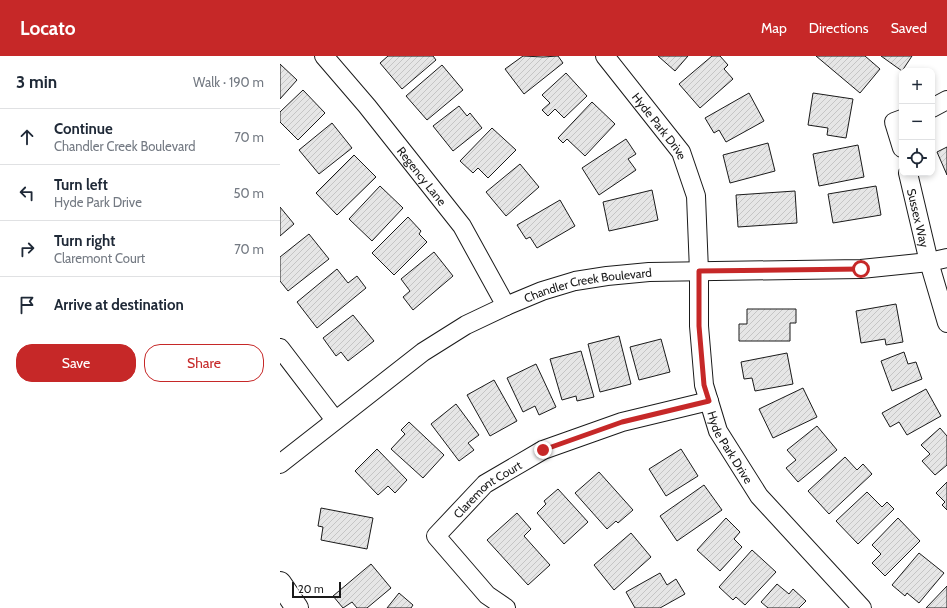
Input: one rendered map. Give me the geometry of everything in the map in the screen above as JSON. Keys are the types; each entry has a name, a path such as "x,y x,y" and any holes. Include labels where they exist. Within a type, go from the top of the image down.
{"main road":[{"path":"280,583 298,608"}],"street":[{"name":"Regency Lane","path":"324,56 367,106 462,226 506,306"},
{"name":"Hyde Park Drive","path":"605,56 681,152 696,196 699,271 699,326 704,385 718,431 759,496 862,608"},
{"path":"935,106 947,100"},
{"path":"899,120 894,122 899,138"},
{"name":"Sussex Way","path":"909,176 928,262 947,323"},
{"name":"Chandler Creek Boulevard","path":"280,464 423,352 466,325 542,291 581,280 642,273 861,269 928,262 947,258"},
{"path":"280,348 335,420"},
{"name":"Claremont Court","path":"506,608 486,594 436,536 485,484 543,450 622,422 709,401"}],"building":[{"path":"388,56 433,56 436,60 402,89 380,63"},
{"path":"523,56 558,56 563,63 524,94 505,69"},
{"path":"658,56 688,56 675,71"},
{"path":"712,56 720,56 728,65 724,69 733,79 700,108 679,84"},
{"path":"816,56 865,56 880,69 860,93"},
{"path":"881,56 912,56 904,68 899,69"},
{"path":"280,64 297,80 280,99"},
{"path":"442,65 463,90 427,120 406,96"},
{"path":"566,73 587,96 564,118 555,109 548,116 542,110 550,103 542,95"},
{"path":"303,90 325,113 298,140 280,122 280,112"},
{"path":"749,93 764,121 726,142 719,130 714,133 705,118"},
{"path":"813,93 853,99 846,138 827,135 828,128 808,125"},
{"path":"592,102 615,124 585,156 567,139 563,143 558,138"},
{"path":"459,106 467,116 470,113 482,128 453,151 433,126"},
{"path":"332,123 352,148 319,174 299,150"},
{"path":"492,128 516,150 488,178 478,168 473,173 460,161"},
{"path":"626,139 636,154 628,159 636,170 599,195 582,168"},
{"path":"768,143 775,171 730,183 723,155"},
{"path":"858,145 864,177 819,186 813,154"},
{"path":"947,147 947,175 937,152"},
{"path":"354,155 376,177 337,215 316,193"},
{"path":"520,164 539,187 506,216 486,192"},
{"path":"380,186 403,208 372,241 349,219"},
{"path":"876,186 881,215 833,223 828,194"},
{"path":"652,190 658,220 609,231 603,202"},
{"path":"795,191 797,223 738,227 736,195"},
{"path":"560,200 575,226 537,248 530,237 526,239 517,225"},
{"path":"280,207 294,224 280,236"},
{"path":"408,217 421,231 419,234 427,242 394,275 372,253"},
{"path":"309,234 329,259 288,291 280,281 280,257"},
{"path":"434,252 453,276 413,310 403,297 410,291 401,279"},
{"path":"337,269 348,283 357,276 366,288 317,328 297,302"},
{"path":"896,304 903,342 886,345 885,339 861,343 856,311"},
{"path":"747,309 796,309 796,323 790,323 790,341 739,341 739,324 747,324"},
{"path":"353,315 374,341 348,361 341,352 336,356 323,338"},
{"path":"619,336 631,384 600,392 588,344"},
{"path":"661,339 670,372 639,380 630,347"},
{"path":"581,351 594,397 577,401 576,396 562,400 550,359"},
{"path":"904,352 908,364 916,362 922,379 892,391 881,361"},
{"path":"787,353 793,384 755,391 752,378 744,379 741,362"},
{"path":"536,364 556,407 539,415 535,406 523,412 507,378"},
{"path":"494,380 517,421 490,436 467,395"},
{"path":"803,388 817,417 773,438 759,409"},
{"path":"926,389 941,416 907,435 899,422 890,427 882,413"},
{"path":"456,404 479,435 468,443 474,450 459,461 431,424"},
{"path":"409,422 444,455 423,478 391,449 405,434 401,430"},
{"path":"817,426 837,450 798,482 786,468 796,460 787,450"},
{"path":"940,428 947,436 947,465 935,475 922,461 930,454 921,445"},
{"path":"377,449 407,480 395,493 388,486 378,495 355,471"},
{"path":"681,449 698,476 666,496 649,469"},
{"path":"845,457 857,470 863,464 872,474 829,514 808,491"},
{"path":"599,472 633,510 618,523 616,521 607,529 575,493"},
{"path":"947,482 947,510 942,505 945,502 936,493"},
{"path":"704,485 722,510 677,541 660,516"},
{"path":"558,489 588,522 564,544 537,513 546,504 544,501"},
{"path":"867,492 882,507 887,502 894,509 858,544 836,521"},
{"path":"321,508 373,518 367,549 321,540 323,527 318,526"},
{"path":"517,513 531,529 524,536 550,565 528,585 487,540"},
{"path":"726,518 740,532 734,539 742,547 720,571 697,550"},
{"path":"898,518 920,541 885,576 872,563 881,554 872,545"},
{"path":"631,533 651,557 614,590 594,565"},
{"path":"752,550 776,572 745,605 736,597 733,600 719,587"},
{"path":"919,553 944,573 919,603 907,593 905,596 892,585"},
{"path":"371,564 391,588 367,608 357,608 352,602 343,608 333,596"},
{"path":"660,573 667,585 676,579 685,594 660,608 635,608 626,592"},
{"path":"777,584 789,594 793,589 806,601 799,608 768,608 761,602"},
{"path":"947,586 947,608 926,608"},
{"path":"399,593 413,605 411,608 387,608"}],"route":[{"path":"543,450 622,422 709,401 704,385 699,326 699,271 861,269"}]}
